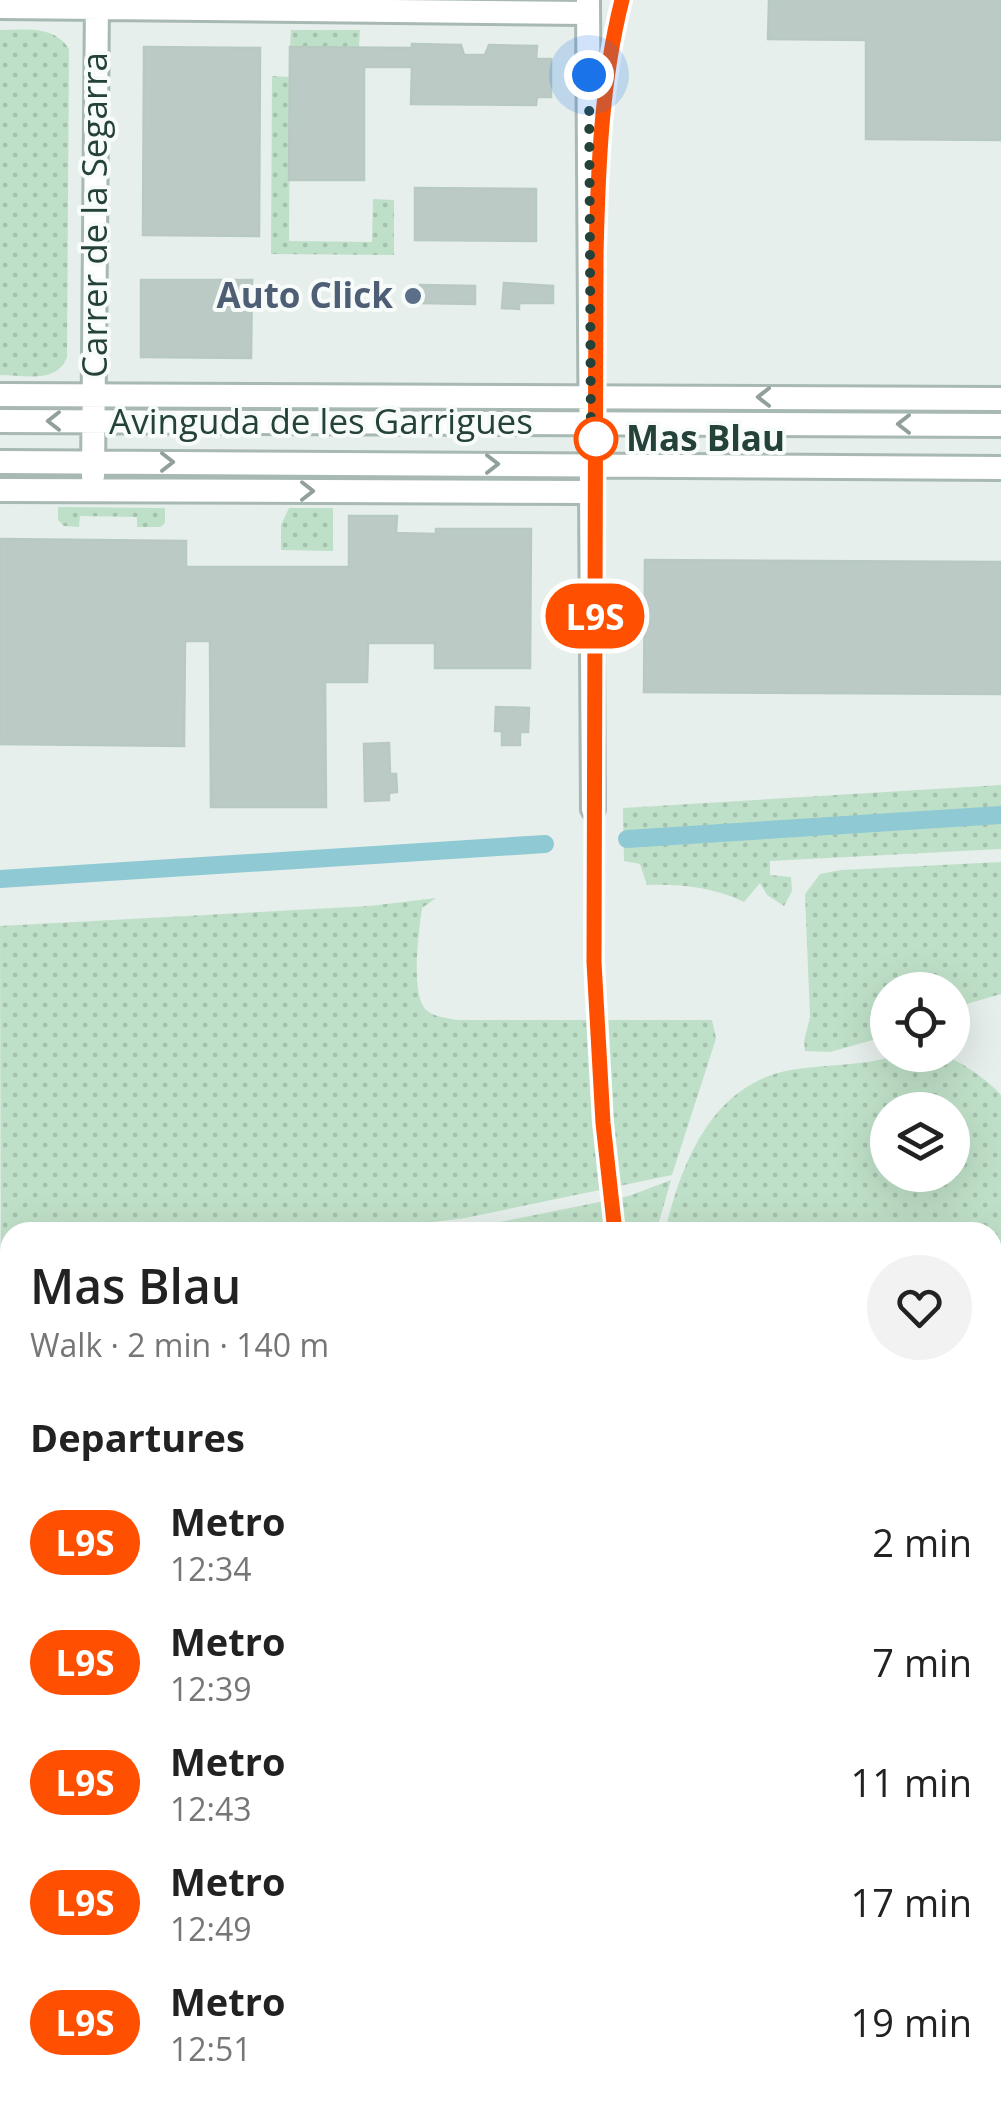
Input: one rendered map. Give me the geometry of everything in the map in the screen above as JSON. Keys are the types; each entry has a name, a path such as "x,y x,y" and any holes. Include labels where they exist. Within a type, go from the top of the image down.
{"street":[{"name":"Carrer de la Segarra","path":"93,490 97,4"},
{"path":"0,7 588,6 592,809"},
{"name":"Avinguda de les Garrigues","path":"0,395 1001,399"},
{"name":"Avinguda de les Garrigues","path":"0,421 1001,425"},
{"name":"Avinguda de les Garrigues","path":"0,462 1001,468"},
{"name":"Avinguda de les Garrigues","path":"0,490 591,492"}],"green space":[{"path":"0,30 47,32 69,49 67,357 62,366 48,375 0,375"},
{"path":"291,30 360,30 359,47 290,47"},
{"path":"272,76 290,77 289,241 372,242 373,199 394,200 394,255 271,254"},
{"path":"58,507 165,508 165,522 161,527 137,527 137,517 80,516 79,527 64,526 58,520"},
{"path":"289,508 333,508 333,551 281,550 281,525"},
{"path":"1001,785 1001,849 770,861 770,875 791,877 792,891 784,906 767,895 760,883 744,902 696,888 647,885 640,864 624,861 623,808"},
{"path":"1001,862 1001,994 970,1003 970,972 870,972 870,1041 830,1052 805,1051 810,1017 805,894 820,874"},
{"path":"436,898 422,908 417,961 421,1002 433,1014 457,1020 712,1020 716,1038 672,1175 434,1222 1,1222 0,926 370,906"},
{"path":"870,1061 870,1072 972,1071 1001,1095 1001,1222 668,1222 691,1155 720,1109 763,1078 791,1070"},
{"path":"671,1180 659,1222 500,1222 629,1196"}],"building":[{"path":"769,0 1001,0 1001,140 866,139 866,40 768,39"},
{"path":"412,44 461,45 464,55 485,55 489,45 537,46 536,59 551,59 551,97 537,97 536,105 411,104 412,67 364,67 364,180 289,180 290,47 412,48"},
{"path":"144,47 260,48 259,236 143,235"},
{"path":"415,188 536,189 536,241 415,240"},
{"path":"141,280 252,280 251,358 141,357"},
{"path":"504,283 553,286 553,303 519,303 519,309 502,308"},
{"path":"420,285 475,286 475,304 420,303"},
{"path":"349,516 397,516 396,533 531,529 530,668 435,668 435,643 368,643 367,682 325,682 326,807 211,807 210,641 185,641 184,746 0,744 0,539 186,541 186,567 349,567"},
{"path":"645,560 1001,562 1001,694 644,692"},
{"path":"496,707 529,708 528,732 520,732 520,745 502,745 502,731 495,731"},
{"path":"389,743 390,774 396,774 397,792 389,793 389,800 365,801 364,744"}],"waterway":[{"path":"627,839 1001,815"},
{"path":"0,879 545,844"}],"metro line":[{"name":"L9S","path":"614,1222 597,1047 594,962 596,255 599,150 606,83 622,0"}],"place":[{"name":"Auto Click","path":"413,296"},
{"name":"Mas Blau","path":"596,439"}],"route":[{"path":"589,75 591,444 596,439"}]}
